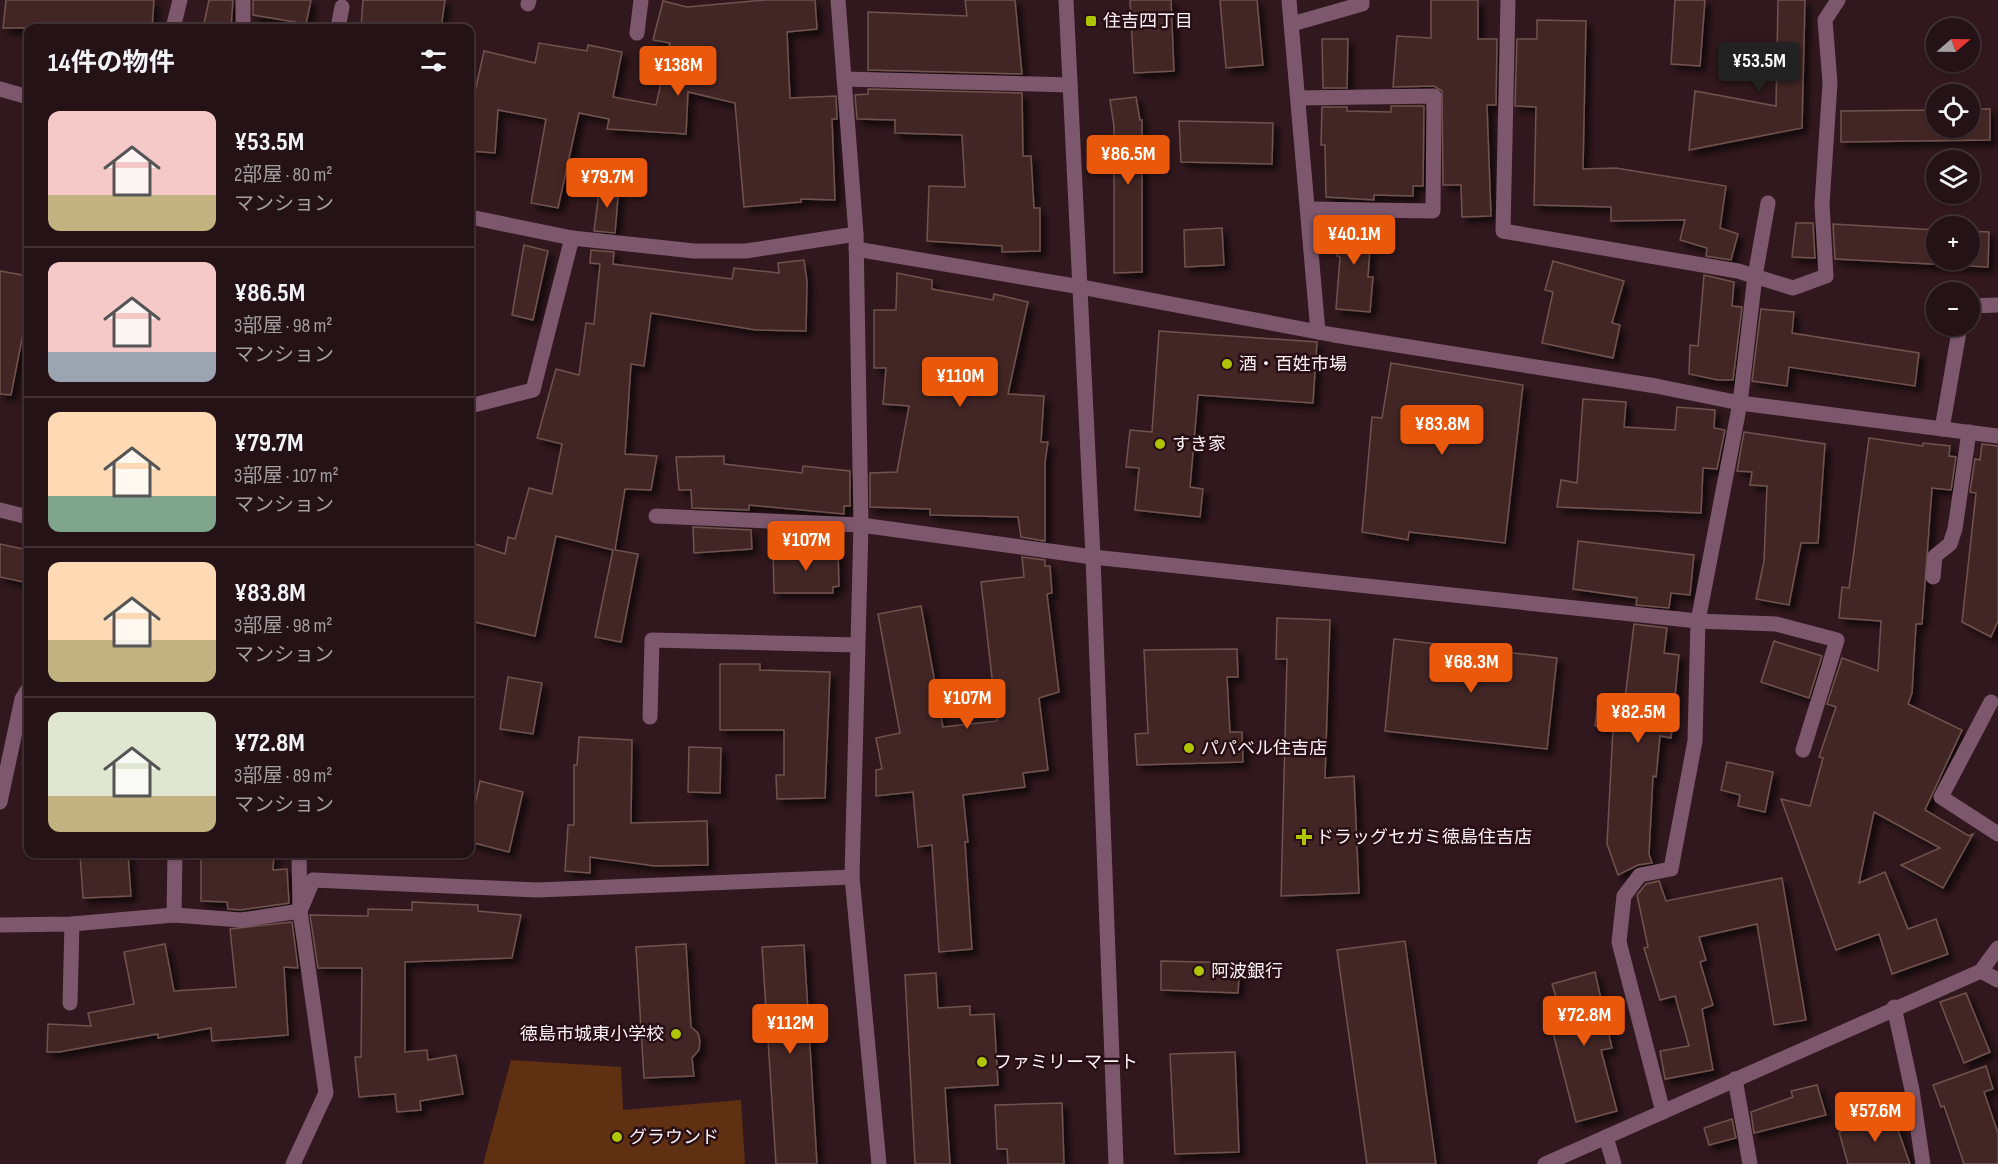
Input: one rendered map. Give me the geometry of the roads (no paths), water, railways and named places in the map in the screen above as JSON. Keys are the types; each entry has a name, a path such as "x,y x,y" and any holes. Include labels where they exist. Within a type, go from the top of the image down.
{"street":[{"path":"174,24 180,0"},
{"path":"243,0 243,24"},
{"path":"637,33 641,0"},
{"path":"838,0 856,241 861,525 852,877 879,1164"},
{"path":"1066,0 1093,557 1116,1164"},
{"path":"1289,0 1318,332"},
{"path":"1292,24 1362,4 1362,0"},
{"path":"1508,0 1503,231 1755,276 1793,288 1826,276 1822,204 1830,83 1825,20 1838,0"},
{"path":"339,24 342,7"},
{"path":"844,79 1070,85"},
{"path":"0,89 24,97"},
{"path":"1298,98 1434,96 1432,211 1309,209"},
{"path":"1663,1112 1619,942 1624,897 1640,874 1671,869 1695,741 1698,621 1740,403 1755,276 1768,203"},
{"path":"474,219 572,238 694,251 746,251 856,241 1318,332 1656,386 1740,403 1998,436"},
{"path":"474,405 533,390 572,238"},
{"path":"1980,306 1998,305"},
{"path":"1942,429 1958,336"},
{"path":"1934,577 1935,556 1950,544 1955,528 1969,432"},
{"path":"0,510 24,516"},
{"path":"656,516 861,525 1093,557 1698,621 1776,624 1837,640 1803,750"},
{"path":"650,717 652,639 857,645"},
{"path":"0,802 24,695"},
{"path":"1991,702 1941,797 1998,834"},
{"path":"174,915 175,858"},
{"path":"293,1164 326,1093 300,911 299,858"},
{"path":"300,911 313,880 538,890 852,877"},
{"path":"0,925 72,924 174,915 241,920 300,911"},
{"path":"70,1003 72,924"},
{"path":"1545,1164 1894,1007 1981,971 1998,948"},
{"path":"1981,971 1998,980"},
{"path":"1894,1007 1912,1090 1923,1164"},
{"path":"1736,1079 1750,1164"},
{"path":"1606,1137 1614,1164"}],"place":[{"name":"住吉四丁目","path":"1091,21"},
{"name":"酒・百姓市場","path":"1227,364"},
{"name":"すき家","path":"1160,444"},
{"name":"パパベル住吉店","path":"1189,748"},
{"name":"ドラッグセガミ徳島住吉店","path":"1304,837"},
{"name":"阿波銀行","path":"1199,971"},
{"name":"徳島市城東小学校","path":"676,1034"},
{"name":"ファミリーマート","path":"982,1062"},
{"name":"グラウンド","path":"617,1137"}]}
